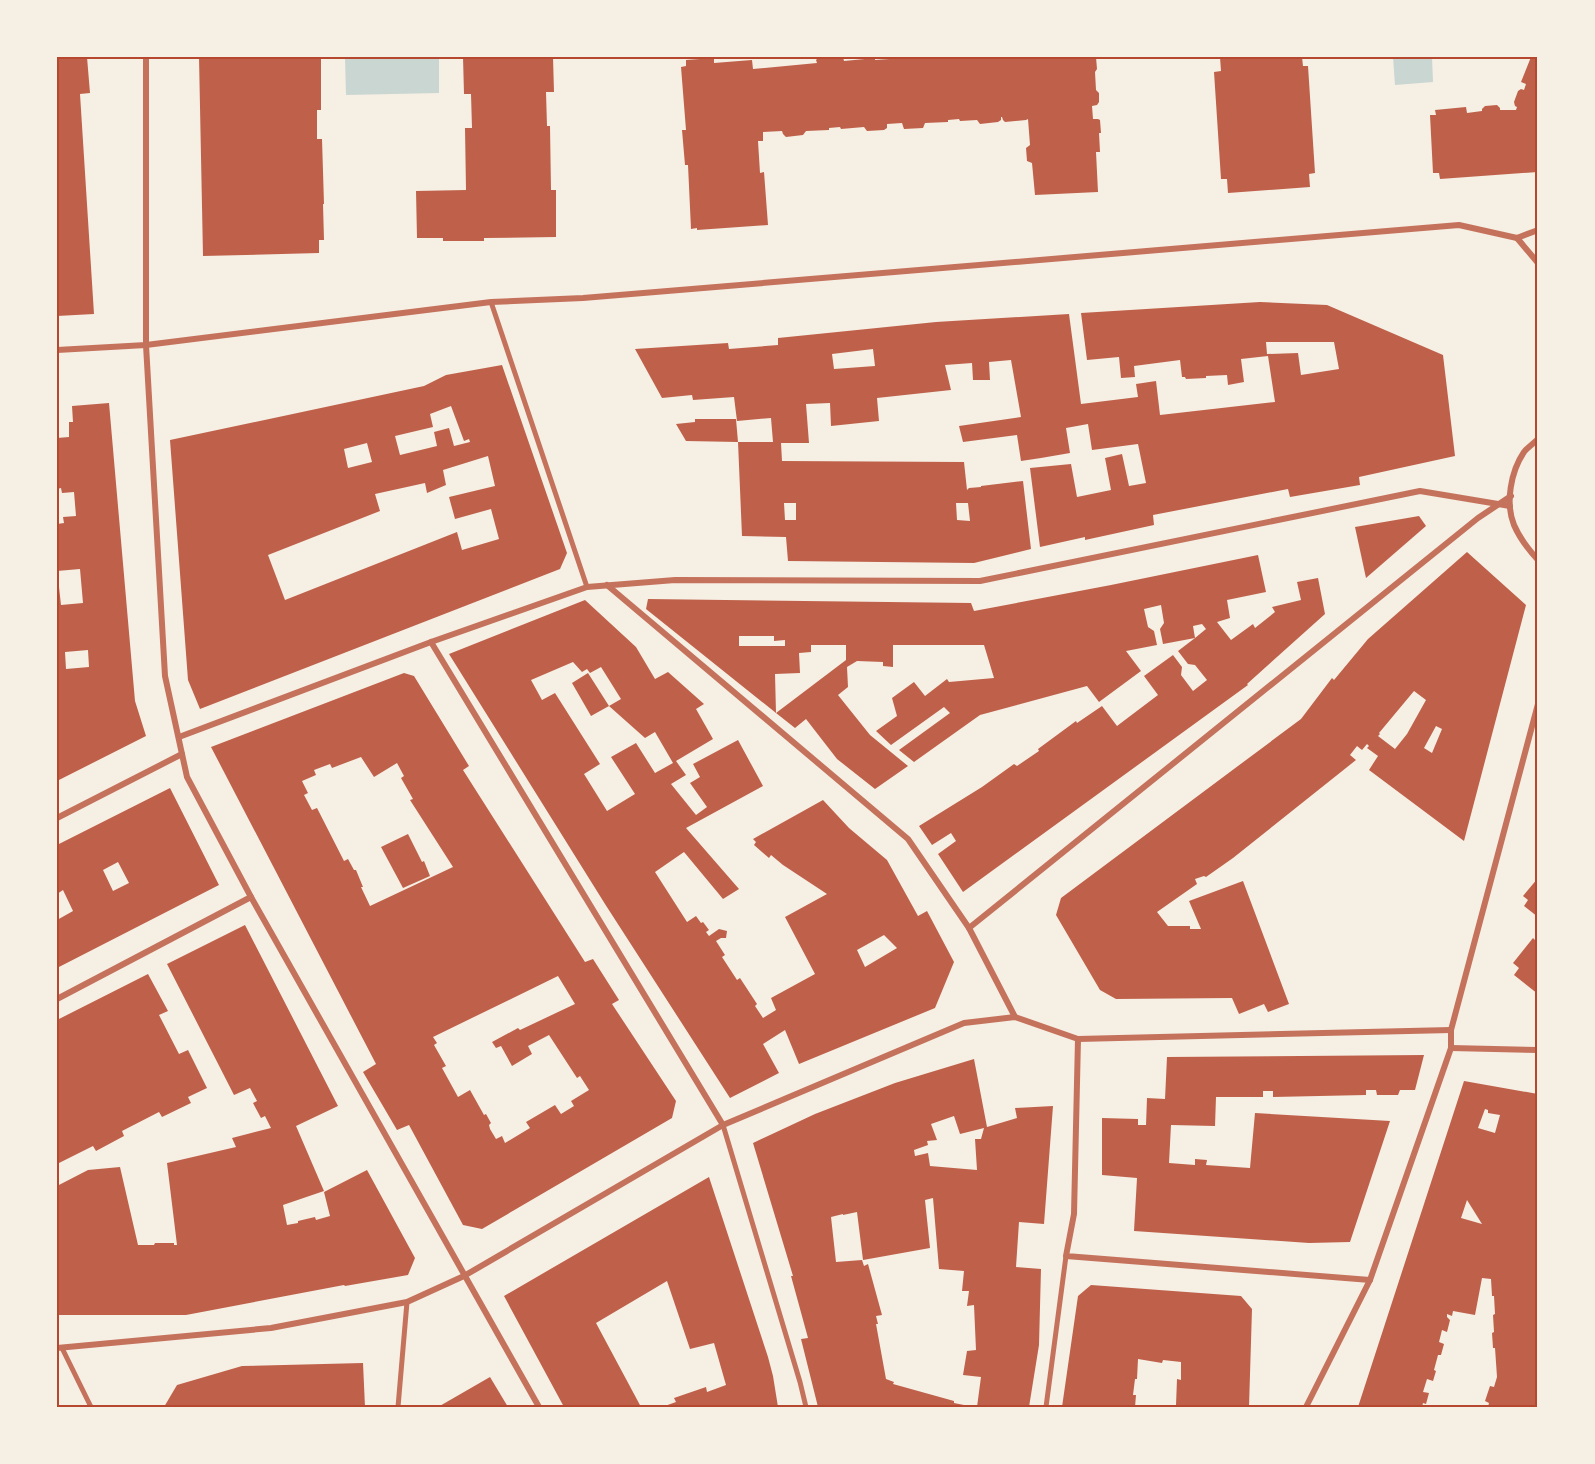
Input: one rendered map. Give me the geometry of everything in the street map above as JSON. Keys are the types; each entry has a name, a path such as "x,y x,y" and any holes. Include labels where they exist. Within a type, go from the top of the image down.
{"street":[{"path":"146,57 146,345 165,676 187,777 251,897 538,1407"},
{"path":"57,350 146,345 491,302 583,298 1459,225 1516,238 1538,230"},
{"path":"1516,238 1538,263"},
{"path":"491,302 587,587"},
{"path":"1538,439 1524,452 1513,476 1510,506 1513,523 1523,543 1538,560"},
{"path":"179,737 430,642 587,587 675,579 980,581 1420,491 1510,506"},
{"path":"969,928 1478,518 1511,496"},
{"path":"607,585 908,839 969,928 1016,1017"},
{"path":"430,642 723,1125 806,1407"},
{"path":"1306,1407 1370,1280 1451,1048 1451,1030 1538,704"},
{"path":"57,818 182,754"},
{"path":"57,999 251,897"},
{"path":"91,1407 60,1348 271,1328 407,1302 464,1276 723,1125 964,1023 1016,1017 1078,1039 1451,1030"},
{"path":"1046,1407 1066,1256 1074,1214 1078,1039"},
{"path":"1451,1048 1538,1050"},
{"path":"1066,1256 1370,1280"},
{"path":"398,1407 407,1302"}],"shaded area":[{"path":"345,57 439,57 439,93 346,95"},
{"path":"1393,57 1432,57 1433,82 1395,85"}],"building":[{"path":"57,57 87,57 90,93 80,94 94,314 57,316"},
{"path":"199,57 321,57 321,110 317,110 317,139 322,139 324,240 319,240 319,253 203,256"},
{"path":"463,57 553,57 554,92 546,92 547,126 550,126 551,190 556,190 556,237 484,238 484,241 443,241 443,238 417,238 416,191 466,190 465,128 472,128 471,94 464,94"},
{"path":"843,57 844,61 904,57 1096,57 1096,90 1099,93 1099,102 1092,106 1093,119 1100,120 1101,133 1099,133 1100,152 1096,152 1098,192 1035,195 1032,163 1027,161 1026,148 1030,145 1028,119 1005,122 1001,117 998,122 980,124 977,120 960,121 959,119 925,123 923,128 904,129 902,123 887,124 884,130 867,131 864,127 841,129 840,127 806,131 803,135 786,137 782,131 763,132 763,141 758,141 760,173 764,172 768,225 691,229 688,165 685,165 682,130 686,130 681,67 686,66 686,60 714,58 714,63 752,60 753,69 817,63 818,58"},
{"path":"1220,57 1302,57 1303,66 1308,66 1315,173 1309,174 1310,187 1228,193 1227,179 1221,179 1214,72 1221,71"},
{"path":"1531,57 1538,57 1538,172 1440,179 1439,173 1433,173 1430,115 1436,115 1435,110 1466,107 1467,113 1482,111 1485,106 1497,105 1500,110 1516,110 1514,102 1518,91 1524,90 1526,84 1521,82"},
{"path":"1260,302 1327,305 1443,355 1455,456 1359,477 1360,485 1290,497 1288,489 1153,515 1154,525 1040,547 1030,468 1071,464 1077,497 1111,490 1105,458 1122,454 1129,486 1146,483 1138,444 1092,450 1088,424 1066,428 1070,453 1021,461 1017,435 963,442 959,426 1021,417 1011,360 989,362 990,380 973,380 972,363 945,365 951,390 877,398 879,421 831,426 830,403 806,404 809,443 781,443 782,461 964,462 967,490 1023,481 1031,549 974,563 788,561 786,537 742,536 738,442 773,442 771,418 737,421 734,397 693,400 692,395 662,398 635,349 728,343 729,349 778,345 778,338 936,322 1069,314 1081,404 1138,397 1136,384 1156,381 1160,415 1275,402 1268,356 1241,359 1244,382 1228,385 1227,375 1186,379 1182,377 1180,360 1134,366 1135,377 1121,378 1119,357 1087,360 1081,313","holes":["1266,342 1334,342 1339,369 1301,375 1298,353 1267,354","873,349 875,366 834,369 832,354","784,503 796,503 796,520 785,520","956,503 968,503 970,521 957,520"]},
{"path":"502,365 567,553 560,569 200,709 188,680 170,440 424,386 446,375","holes":["451,406 464,441 469,439 470,442 454,446 449,428 434,432 437,446 400,455 395,436 433,427 430,414","367,443 372,462 348,468 344,449","488,456 495,486 449,497 455,519 491,509 499,539 462,550 457,532 285,600 268,555 380,511 375,494 425,483 427,493 446,485 443,470"]},
{"path":"109,403 135,701 146,736 57,781 57,587 59,587 61,605 83,603 80,569 57,571 57,524 64,523 63,517 76,516 74,492 62,493 61,488 57,489 57,438 69,437 69,422 73,422 72,406","holes":["88,650 89,667 66,669 65,652"]},
{"path":"695,419 736,419 738,442 686,441 676,424 695,422"},
{"path":"1419,516 1426,526 1366,578 1355,527"},
{"path":"1467,552 1526,605 1464,841 1369,770 1378,756 1367,748 1369,746 1367,744 1362,750 1357,746 1350,755 1356,760 1233,858 1206,877 1195,879 1197,884 1157,912 1168,926 1190,926 1190,929 1201,929 1189,901 1243,881 1289,1004 1268,1012 1264,1004 1239,1014 1232,998 1116,999 1100,990 1056,915 1061,898 1301,719 1332,678 1334,680 1368,639","holes":["1414,691 1426,700 1407,734 1395,749 1378,736","1436,726 1442,729 1432,753 1424,748"]},
{"path":"1258,555 1266,592 1227,600 1230,618 1217,622 1231,640 1253,624 1255,628 1275,612 1272,607 1301,600 1297,582 1318,578 1325,614 1248,685 963,892 938,854 956,841 951,833 932,845 919,826 1014,764 1017,766 1076,721 1077,723 1102,706 1117,726 1158,695 1144,676 1173,655 1182,667 1181,675 1193,691 1207,680 1195,665 1188,664 1178,651 1195,638 1163,644 1160,629 1164,623 1161,605 1144,609 1148,627 1154,631 1157,645 1126,651 1141,671 1099,702 1087,686 980,715 914,762 899,750 950,713 944,707 891,745 876,731 897,716 892,698 914,682 925,696 947,679 949,682 994,678 984,645 893,645 893,667 883,666 883,662 857,661 847,667 848,687 838,695 870,735 908,766 875,789 837,759 806,719 795,728 776,713 646,609 648,599 971,603 974,611","holes":["1202,624 1206,629 1195,638 1193,626","739,636 774,636 774,641 785,640 785,646 739,646","811,645 846,645 846,660 776,713 775,674 800,673 799,653 811,652"]},
{"path":"585,600 636,647 655,679 668,672 704,704 696,709 713,739 676,761 686,775 671,784 696,815 707,807 690,783 700,777 693,764 738,740 763,786 686,828 739,889 723,899 684,852 655,872 687,922 696,916 709,930 706,932 709,936 719,929 727,931 726,938 716,941 725,955 722,957 737,980 740,978 763,1018 776,1010 771,998 815,974 785,917 827,894 771,855 769,858 754,845 756,842 753,839 823,800 849,828 887,860 918,916 927,911 954,962 935,1008 799,1064 785,1030 763,1044 779,1073 730,1098 605,904 449,654","holes":["573,662 582,672 587,669 590,673 601,667 621,699 609,706 645,738 655,732 673,763 655,773 636,743 611,757 635,794 607,811 584,774 600,764 555,693 542,700 531,680","884,935 897,948 865,967 857,950"]},
{"path":"404,673 414,676 469,766 463,770 585,962 593,959 619,1000 612,1004 676,1101 672,1118 482,1229 463,1225 409,1125 397,1130 363,1072 376,1064 211,747","holes":["361,757 374,777 397,763 404,776 401,778 413,799 410,800 453,867 370,906 356,870 348,859 344,861 317,808 312,810 304,795 308,793 302,781 316,775 314,770 330,764 332,768","558,976 575,1004 520,1030 518,1028 492,1042 496,1048 501,1046 512,1066 532,1054 528,1046 549,1035 577,1078 580,1076 589,1090 571,1101 574,1106 561,1114 555,1105 526,1122 530,1128 505,1143 502,1136 496,1139 490,1129 491,1123 470,1090 458,1097 442,1068 446,1066 434,1045 437,1043 433,1037"]},
{"path":"588,673 609,706 591,716 572,683"},
{"path":"170,788 219,885 57,968 57,920 73,911 63,890 57,894 57,845","holes":["118,862 129,883 113,891 103,870"]},
{"path":"408,834 430,876 403,888 381,847"},
{"path":"1538,878 1538,917 1524,906 1528,900 1523,896"},
{"path":"245,925 338,1106 296,1126 324,1191 283,1205 287,1225 315,1217 316,1220 330,1216 324,1192 367,1170 415,1258 408,1275 186,1315 57,1315 57,1186 88,1170 120,1167 138,1245 174,1243 177,1245 167,1163 236,1147 232,1138 271,1128 265,1116 261,1118 253,1103 257,1101 250,1088 234,1095 167,964"},
{"path":"1533,938 1538,943 1538,994 1514,975 1519,968 1513,963"},
{"path":"148,974 168,1011 159,1015 179,1054 188,1050 207,1088 188,1097 191,1103 162,1117 159,1112 122,1131 124,1136 96,1151 93,1146 57,1164 57,1020"},
{"path":"1424,1055 1415,1090 1400,1090 1398,1095 1377,1095 1376,1090 1366,1090 1366,1095 1273,1097 1273,1091 1263,1091 1263,1097 1216,1097 1215,1126 1171,1125 1169,1163 1195,1165 1195,1159 1207,1160 1206,1165 1250,1168 1255,1113 1390,1121 1350,1242 1309,1243 1134,1231 1137,1178 1102,1175 1102,1118 1138,1119 1138,1125 1146,1125 1147,1098 1165,1099 1167,1057"},
{"path":"974,1059 987,1127 1017,1118 1015,1108 1053,1106 1044,1224 1019,1222 1016,1267 1041,1269 1039,1345 1029,1407 977,1407 981,1377 963,1375 967,1351 976,1350 974,1305 967,1306 969,1291 962,1291 964,1271 939,1269 933,1198 925,1200 930,1248 863,1260 857,1212 831,1217 836,1262 862,1260 864,1266 868,1264 882,1315 876,1316 878,1324 876,1324 886,1379 894,1382 893,1384 969,1407 818,1407 801,1339 808,1338 791,1276 793,1276 753,1143 815,1114 895,1083","holes":["954,1116 960,1134 984,1128 981,1139 975,1139 977,1170 930,1166 928,1153 915,1156 914,1150 928,1145 927,1141 937,1140 931,1124"]},
{"path":"1464,1081 1538,1094 1538,1407 1488,1407 1489,1403 1485,1401 1490,1386 1494,1387 1497,1377 1492,1333 1494,1332 1493,1315 1495,1314 1494,1296 1492,1296 1491,1279 1482,1278 1475,1315 1453,1311 1452,1316 1447,1314 1450,1320 1447,1332 1442,1330 1439,1342 1444,1344 1441,1355 1438,1355 1433,1381 1427,1379 1423,1392 1429,1393 1426,1404 1423,1403 1422,1407 1358,1407","holes":["1485,1109 1488,1113 1500,1115 1495,1133 1478,1128","1467,1200 1482,1224 1461,1218"]},
{"path":"709,1177 768,1357 778,1407 662,1407 676,1402 674,1398 706,1387 707,1392 726,1385 714,1343 690,1349 667,1281 596,1323 641,1407 564,1407 504,1296"},
{"path":"1091,1285 1241,1296 1252,1309 1249,1407 1180,1407 1176,1405 1177,1379 1181,1380 1181,1362 1163,1360 1162,1363 1138,1359 1133,1395 1136,1395 1135,1407 1062,1407 1078,1296"},
{"path":"363,1363 365,1407 164,1407 177,1385 242,1366"},
{"path":"490,1377 508,1407 438,1407"}]}
